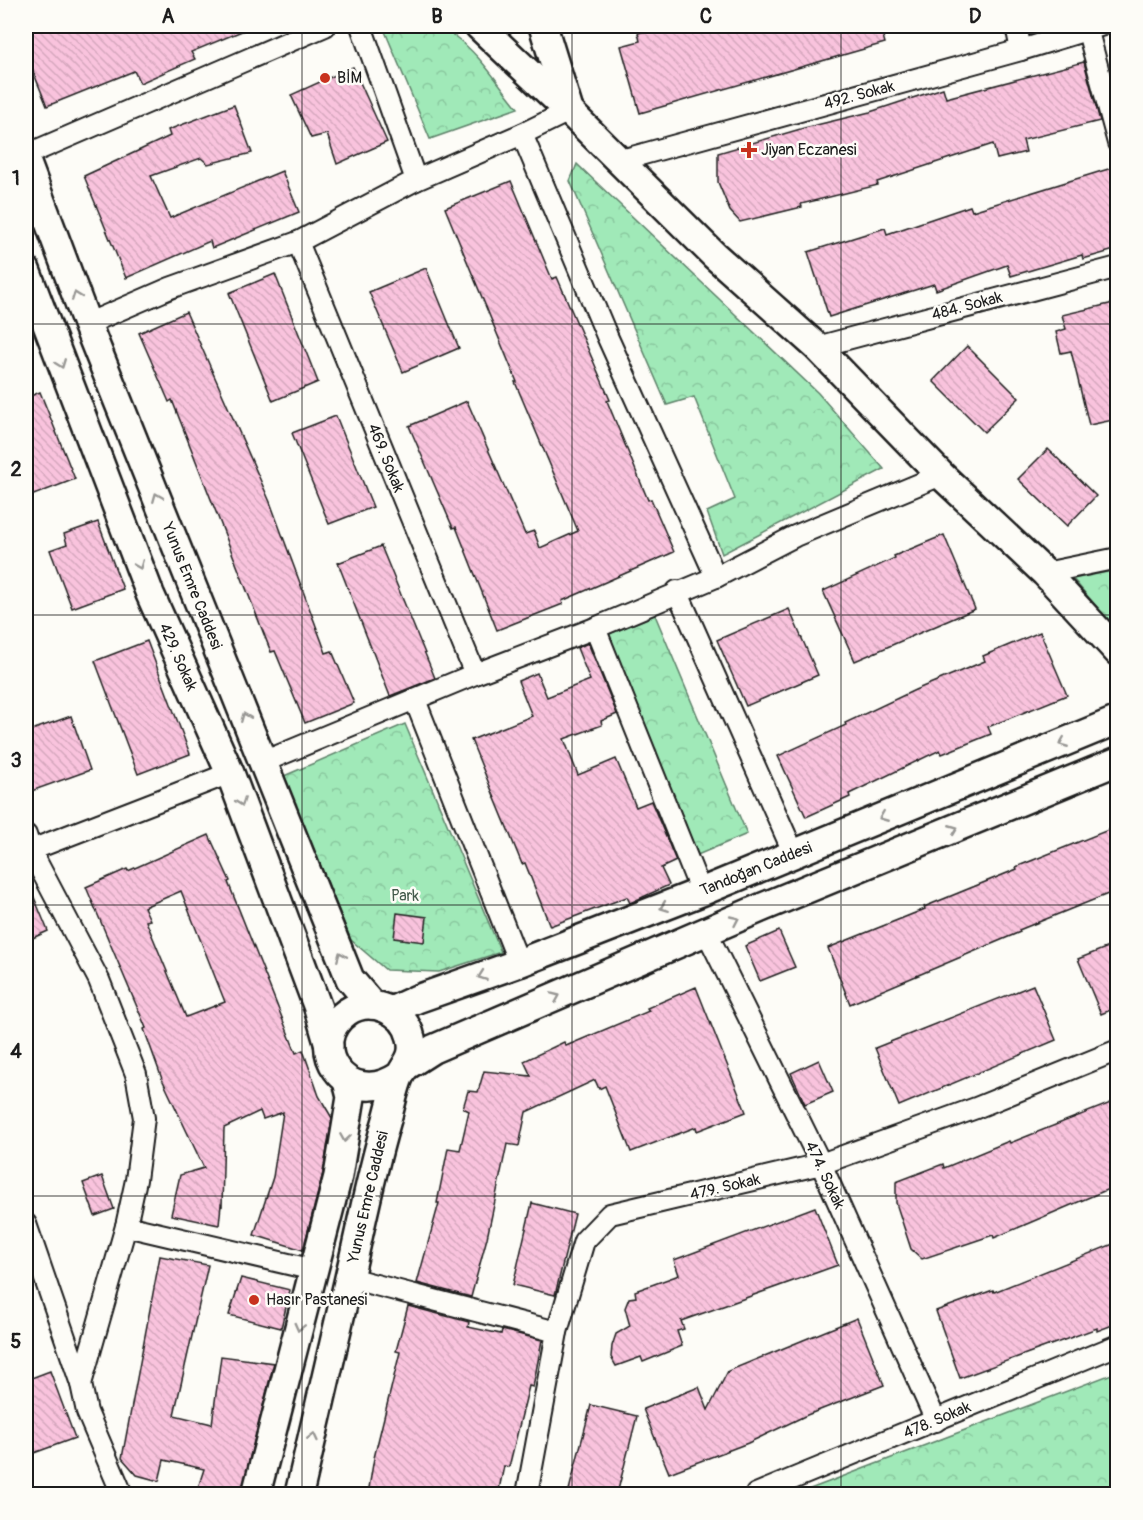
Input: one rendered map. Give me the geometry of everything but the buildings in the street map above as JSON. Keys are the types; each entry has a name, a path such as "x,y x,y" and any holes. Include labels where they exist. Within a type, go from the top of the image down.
{"main road":[{"path":"479,26 569,111 714,255 817,347 941,476 1045,573 1118,652"},
{"path":"543,26 569,111"},
{"name":"Yunus Emre Caddesi","path":"26,161 87,324 350,979 382,1008"},
{"name":"429. Sokak","path":"26,270 150,594 230,773 318,1008 329,1046"},
{"name":"Tandoğan Caddesi","path":"382,1008 417,999 519,963 701,892 1118,720"},
{"path":"403,1071 412,1052 411,1038 406,1025 382,1008 359,1006 347,1012 337,1022 331,1033 329,1046 331,1060 337,1071 347,1080 360,1086 374,1088 387,1084 433,1049 763,907 1118,761"},
{"name":"Yunus Emre Caddesi","path":"299,1494 376,1157 403,1071"},
{"name":"Yunus Emre Caddesi","path":"256,1494 340,1165 351,1097 347,1080"}],"street":[{"path":"26,155 325,26"},
{"path":"361,26 416,180"},
{"path":"1016,26 1021,50"},
{"path":"1094,27 1118,143"},
{"name":"492. Sokak","path":"618,161 1021,50 1094,27"},
{"path":"87,324 170,288 298,242 416,180 569,111"},
{"path":"522,134 607,336 716,577"},
{"name":"469. Sokak","path":"298,242 475,674"},
{"name":"484. Sokak","path":"817,347 1118,267"},
{"path":"263,762 716,577 795,536 941,476"},
{"path":"1045,573 1118,558"},
{"path":"678,591 794,854"},
{"path":"595,628 701,892"},
{"path":"415,699 519,963"},
{"path":"81,1384 126,1226 136,1180 144,1118 136,1074 99,980 27,846 230,773"},
{"name":"474. Sokak","path":"707,933 821,1164 936,1421"},
{"name":"479. Sokak","path":"527,1494 557,1332 584,1241 610,1214 821,1164 976,1108 1118,1050"},
{"path":"26,1224 81,1384 87,1412 122,1494"},
{"path":"126,1226 314,1270"},
{"path":"349,1278 557,1332"},
{"name":"478. Sokak","path":"756,1494 1118,1345"}],"green space":[{"path":"394,26 432,27 453,35 480,60 518,108 430,139 384,29"},
{"path":"577,164 818,393 884,469 722,554 707,512 735,499 694,397 667,405 570,181"},
{"path":"1118,570 1117,629 1073,579"},
{"path":"655,615 747,834 695,856 602,637"},
{"name":"Park","path":"405,724 501,952 439,972 386,970 351,940 284,776"},
{"path":"1117,1372 1117,1494 797,1494"}],"place":[{"name":"BİM","path":"325,78"},
{"name":"Jiyan Eczanesi","path":"749,150"},
{"name":"Hasır Pastanesi","path":"254,1300"}]}
